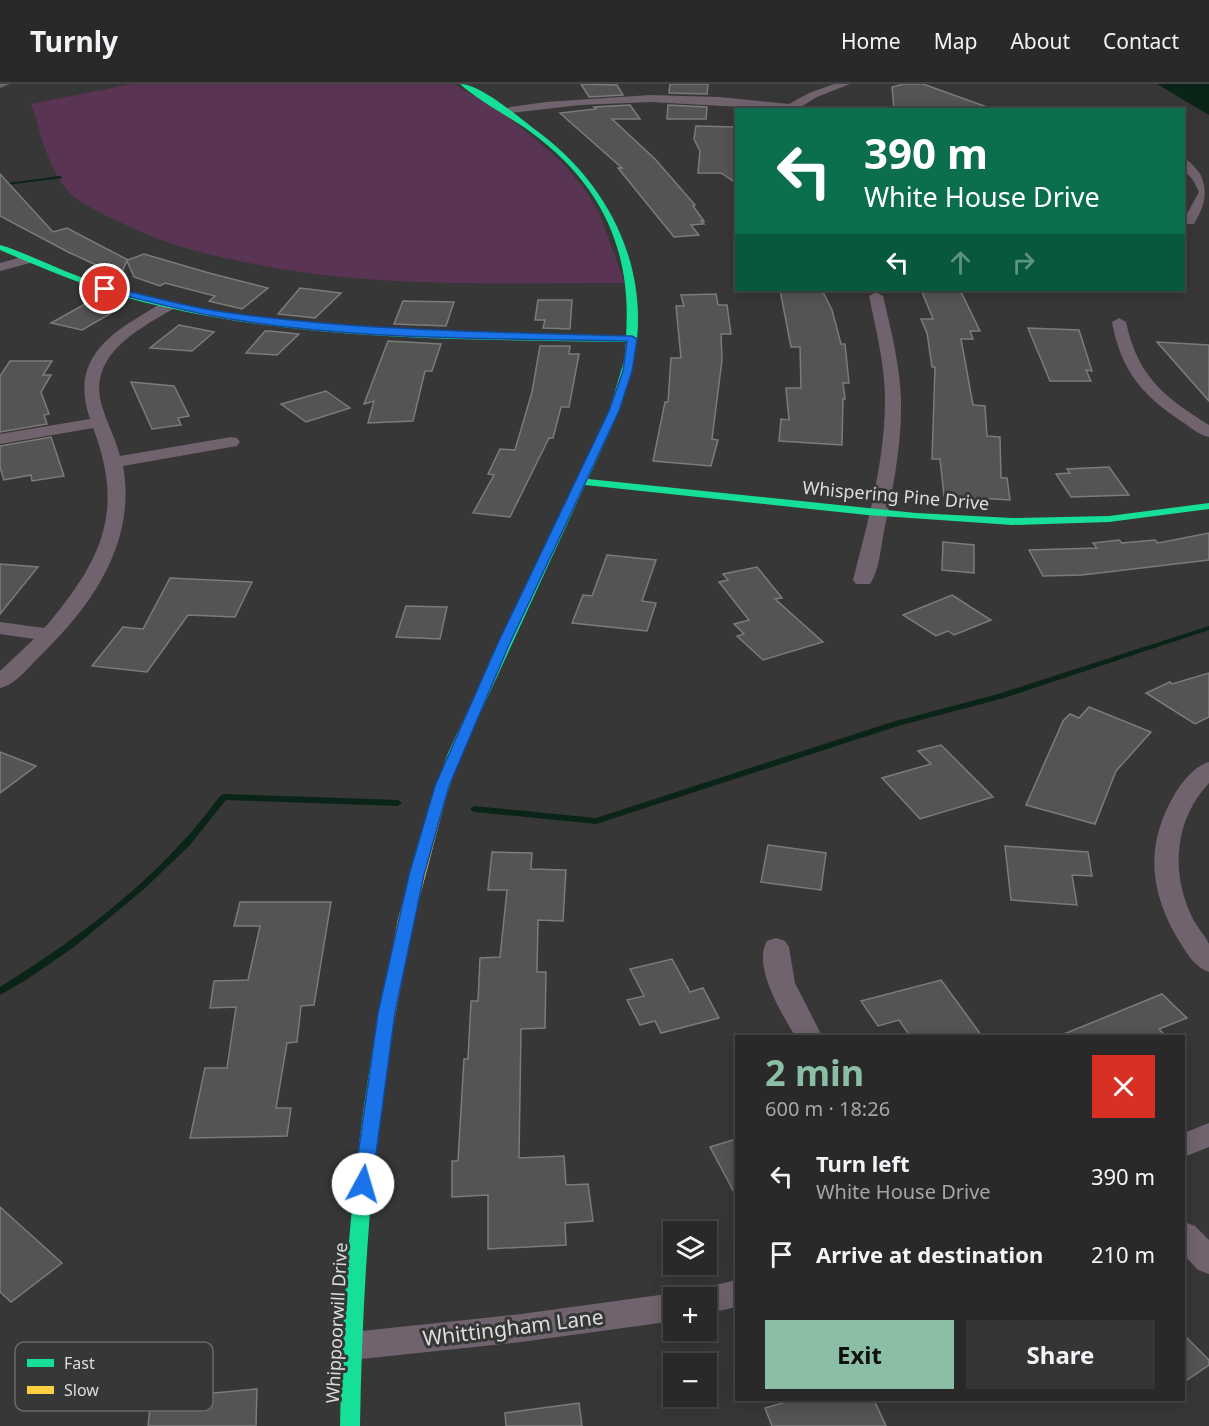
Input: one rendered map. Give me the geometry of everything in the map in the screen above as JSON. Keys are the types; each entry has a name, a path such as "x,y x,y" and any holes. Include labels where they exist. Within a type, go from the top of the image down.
{"street":[{"path":"0,85 5,84"},
{"name":"Whippoorwill Drive","path":"350,1426 358,1237 375,1084 387,1013 416,875 454,753 618,400 627,371 632,339 634,315 632,275 620,236 606,206 569,158 538,130 510,110 463,84"},
{"path":"647,84 649,97"},
{"path":"791,108 813,95 845,84"},
{"path":"510,110 581,100 649,97 711,98 782,108"},
{"path":"1185,164 1199,179 1205,192 1186,220 1204,224"},
{"path":"0,247 25,260 86,283 170,305 254,319 362,330 632,339"},
{"path":"0,267 25,260"},
{"path":"863,580 887,468 893,399 891,373 876,296"},
{"path":"0,682 48,635 83,591 109,543 118,503 113,462 90,389 92,373 100,358 117,339 170,305"},
{"path":"1119,322 1126,354 1144,382 1162,401 1209,432"},
{"path":"0,439 99,422"},
{"path":"113,462 231,442"},
{"name":"Whispering Pine Drive","path":"580,481 976,522 1048,524 1132,519 1209,506"},
{"path":"0,628 48,635"},
{"path":"1209,770 1194,784 1176,808 1170,822 1164,851 1168,881 1178,913 1195,945 1209,963"},
{"path":"776,947 776,965 782,988 807,1035"},
{"path":"1185,1146 1209,1134"},
{"path":"1185,1236 1209,1261"},
{"path":"717,1298 735,1294"},
{"name":"Whittingham Lane","path":"352,1346 521,1328 663,1309"}],"shaded area":[{"path":"132,84 454,84 506,115 561,161 586,191 599,213 625,283 434,283 339,277 291,271 229,259 156,238 99,212 72,195 57,176 52,165 31,104"},
{"path":"1157,84 1209,84 1209,115"}],"building":[{"path":"581,84 617,85 623,95 589,97"},
{"path":"670,84 708,84 707,94 669,93"},
{"path":"904,84 923,84 987,107 894,108 892,87"},
{"path":"630,105 640,119 612,119 655,159 695,205 693,206 704,221 701,221 704,224 691,225 699,235 674,237 618,168 622,168 560,113 596,109 594,107"},
{"path":"668,105 707,107 706,119 667,119"},
{"path":"696,126 735,127 735,182 721,173 698,173 700,151 694,139"},
{"path":"0,174 53,232 67,228 128,260 144,254 268,288 242,309 209,301 215,296 165,283 160,286 134,277 127,261 120,276 0,216"},
{"path":"300,288 341,293 315,318 278,314"},
{"path":"780,291 822,291 832,310 841,344 845,344 849,383 843,383 845,399 843,399 842,445 779,441 781,419 789,420 786,388 801,388 800,347 791,347"},
{"path":"922,292 961,292 980,331 970,331 973,339 961,339 973,405 985,406 987,436 1000,437 1001,478 1007,478 1010,500 944,496 940,459 932,459 935,367 932,367 927,333 921,319 933,319"},
{"path":"716,294 718,305 727,305 731,334 721,334 722,360 712,439 718,440 711,466 653,461 665,402 668,402 671,358 681,358 676,306 684,306 681,295"},
{"path":"538,300 572,300 570,329 543,328 545,320 535,320"},
{"path":"403,301 454,302 446,326 394,324"},
{"path":"85,304 115,311 82,330 51,323"},
{"path":"179,325 214,332 192,351 150,348"},
{"path":"1028,328 1079,330 1092,371 1086,370 1091,381 1050,381"},
{"path":"265,331 299,334 277,355 246,353"},
{"path":"388,341 441,344 432,371 425,371 413,421 368,423 374,401 364,404"},
{"path":"1157,342 1209,345 1209,401"},
{"path":"540,346 570,346 569,354 579,354 569,407 561,407 553,438 549,438 510,517 473,513 494,475 488,474 500,449 515,450 532,392"},
{"path":"10,361 52,361 43,375 51,375 41,392 49,414 44,415 47,424 0,432 0,376"},
{"path":"131,382 174,386 189,416 178,418 181,425 152,429"},
{"path":"326,391 350,408 306,422 281,404"},
{"path":"51,437 64,476 32,481 31,475 4,480 0,467 0,446"},
{"path":"1109,467 1129,495 1071,497 1056,474 1070,473 1067,469"},
{"path":"1209,533 1209,560 1082,575 1043,576 1029,550 1097,548 1093,543 1119,540 1122,543 1155,540 1158,543"},
{"path":"943,542 974,545 974,573 942,570"},
{"path":"607,555 656,560 642,601 656,603 647,631 572,623 583,595 592,596"},
{"path":"0,564 38,567 0,614"},
{"path":"757,567 782,598 775,599 823,642 763,660 737,636 744,634 734,624 749,620 719,582 728,580 723,574"},
{"path":"170,578 252,582 235,617 188,615 147,672 92,666 123,627 143,629"},
{"path":"952,595 991,620 954,635 948,631 936,636 903,615"},
{"path":"406,606 447,607 440,639 396,637"},
{"path":"1209,673 1209,717 1195,724 1146,693 1170,682 1172,684"},
{"path":"1089,707 1151,732 1116,771 1095,824 1026,805 1063,721 1070,714 1079,718"},
{"path":"941,745 993,797 920,819 882,778 931,764 918,751"},
{"path":"0,752 36,766 0,793"},
{"path":"768,845 826,853 821,890 761,882"},
{"path":"1005,846 1088,852 1092,876 1072,875 1077,905 1011,900"},
{"path":"492,852 532,853 531,869 566,870 563,921 538,920 537,972 546,972 545,1028 521,1029 519,1158 564,1156 566,1185 588,1184 593,1221 565,1223 566,1245 488,1249 488,1195 452,1197 452,1161 458,1161 464,1059 468,1059 471,1001 478,1001 480,958 500,957 507,890 488,890"},
{"path":"240,902 331,902 314,1005 301,1006 297,1042 287,1043 276,1108 291,1108 287,1136 190,1138 205,1068 227,1068 236,1007 210,1008 214,981 248,980 260,926 234,926"},
{"path":"672,959 690,992 703,988 719,1018 661,1033 655,1021 640,1025 627,1000 644,996 630,969"},
{"path":"941,980 981,1035 909,1035 899,1020 878,1026 861,1001"},
{"path":"1162,994 1187,1018 1159,1029 1165,1035 1061,1035"},
{"path":"735,1139 735,1194 710,1147"},
{"path":"0,1207 62,1263 11,1302 0,1292"},
{"path":"1185,1336 1209,1360 1209,1365 1185,1381"},
{"path":"257,1389 256,1426 148,1426 150,1411 213,1411 213,1393"},
{"path":"790,1401 874,1401 886,1426 772,1426 765,1408"},
{"path":"579,1403 582,1426 506,1426 505,1413"}],"waterway":[{"path":"0,185 60,177"},
{"path":"474,809 596,821 895,724 1001,696 1209,628"},
{"path":"0,992 70,944 140,888 186,844 224,797 398,803"}],"traffic: fast":[{"path":"440,794 455,753 614,411 630,354 633,305 627,263 614,225 594,191 568,161 537,134 502,108 463,84"},
{"path":"0,247 73,277 130,296 268,323 450,336 632,339"},
{"path":"581,481 916,516 1012,521 1109,519 1209,506"},
{"path":"350,1426 352,1332 358,1239 367,1146 380,1053"}],"traffic: slow":[{"path":"380,1053 406,919 440,794"}],"route":[{"path":"105,289 214,313 322,327 393,332 632,339 627,371 614,411 454,753 431,820 401,940 387,1013 375,1084 363,1184"}]}
